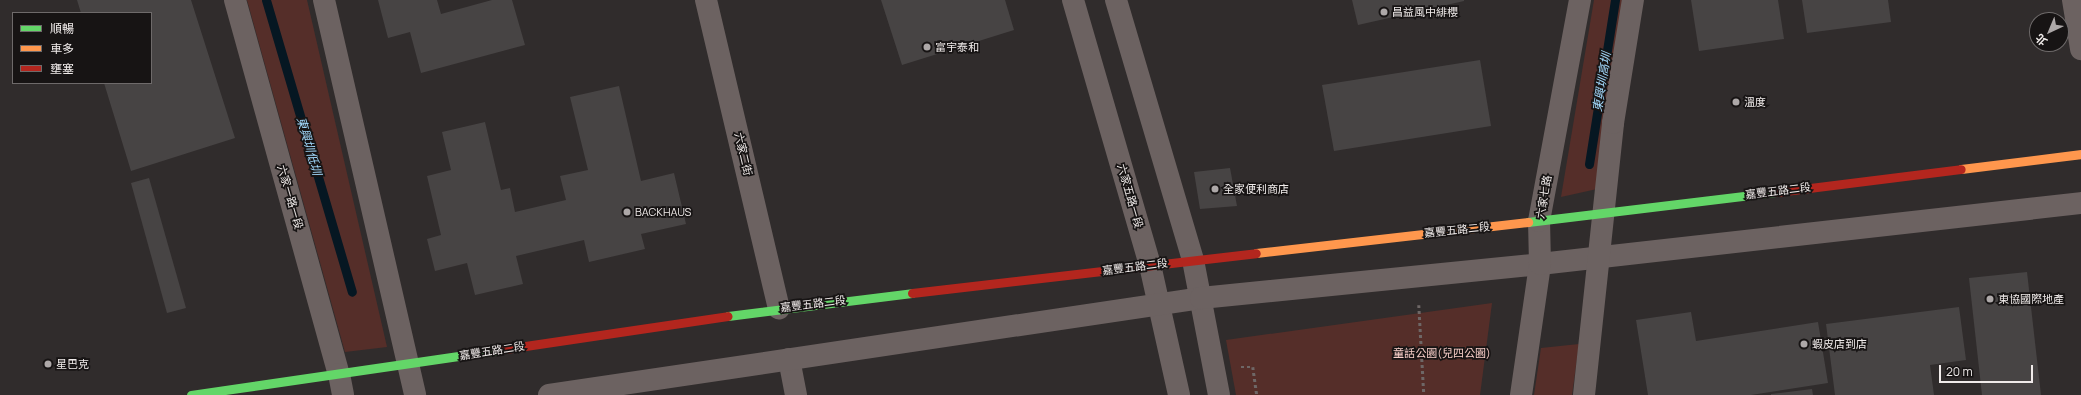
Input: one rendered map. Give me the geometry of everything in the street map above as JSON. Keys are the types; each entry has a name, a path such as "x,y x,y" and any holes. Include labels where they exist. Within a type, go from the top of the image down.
{"street":[{"name":"六家一路一段","path":"235,0 339,374 343,395"},
{"path":"324,0 415,395"},
{"name":"六家二街","path":"706,0 779,308"},
{"name":"六家五路一段","path":"1073,0 1150,265 1179,395"},
{"path":"1116,0 1193,260 1219,395"},
{"name":"六家七路","path":"1521,395 1540,264 1539,221 1580,0"},
{"path":"1584,395 1600,257 1613,123 1633,0"},
{"path":"2073,0 2081,49"},
{"name":"嘉豐五路二段","path":"191,395 409,364 779,308 1539,221 2081,154"},
{"path":"549,395 1201,298 1540,264 2081,203"},
{"path":"789,359 796,395"}],"path":[{"path":"1419,305 1424,395"},
{"path":"1235,367 1253,367 1257,395"}],"green space":[{"path":"247,0 307,0 387,347 345,352"},
{"path":"1594,0 1627,0 1597,189 1561,197"},
{"name":"童話公園(兒四公園)","path":"1492,303 1480,395 1236,395 1226,340"},
{"path":"1579,344 1572,395 1534,395 1541,348"}],"building":[{"path":"77,0 191,0 235,138 131,171 104,84 152,84 152,12 81,12"},
{"path":"378,0 437,0 441,14 492,0 512,0 525,45 421,73 410,32 388,38"},
{"name":"富宇泰和","path":"881,0 1005,0 1014,30 902,65"},
{"name":"昌益風中緋櫻","path":"1352,0 1464,0 1464,1 1358,25"},
{"path":"1691,0 1778,0 1784,39 1699,51"},
{"path":"1802,0 1888,0 1891,22 1807,33"},
{"path":"1480,60 1491,126 1334,151 1322,85"},
{"path":"619,86 641,181 674,173 686,224 641,234 645,249 589,262 584,240 516,256 523,284 475,295 467,263 435,271 427,239 441,235 427,176 451,170 442,132 485,122 501,190 510,188 515,212 566,200 560,176 588,170 570,97"},
{"name":"全家便利商店","path":"1230,168 1237,206 1200,209 1194,172"},
{"path":"149,178 186,308 167,313 131,183"},
{"path":"2027,272 2041,395 1982,395 1969,278"},
{"path":"1959,307 1966,360 1930,365 1934,395 1835,395 1826,324"},
{"path":"1691,312 1696,341 1818,322 1828,383 1751,395 1648,395 1636,320"},
{"path":"1812,389 1813,395 1771,395 1771,394"}],"waterway":[{"name":"東興圳低圳","path":"266,0 352,292"},
{"name":"東興圳高圳","path":"1589,164 1615,0"}],"traffic: fast":[{"path":"1528,222 1777,192"},
{"path":"728,316 912,293"},
{"path":"191,395 498,350"}],"traffic: slow":[{"path":"1961,169 2081,154"},
{"path":"1256,253 1528,222"}],"traffic: jam":[{"path":"1777,192 1961,169"},
{"path":"912,293 1256,253"},
{"path":"498,350 728,316"}],"place":[{"name":"昌益風中緋櫻","path":"1384,12"},
{"name":"富宇泰和","path":"927,47"},
{"name":"溫度","path":"1736,102"},
{"name":"全家便利商店","path":"1215,189"},
{"name":"BACKHAUS","path":"627,212"},
{"name":"東協國際地產","path":"1990,299"},
{"name":"蝦皮店到店","path":"1804,344"},
{"name":"星巴克","path":"48,364"}]}
